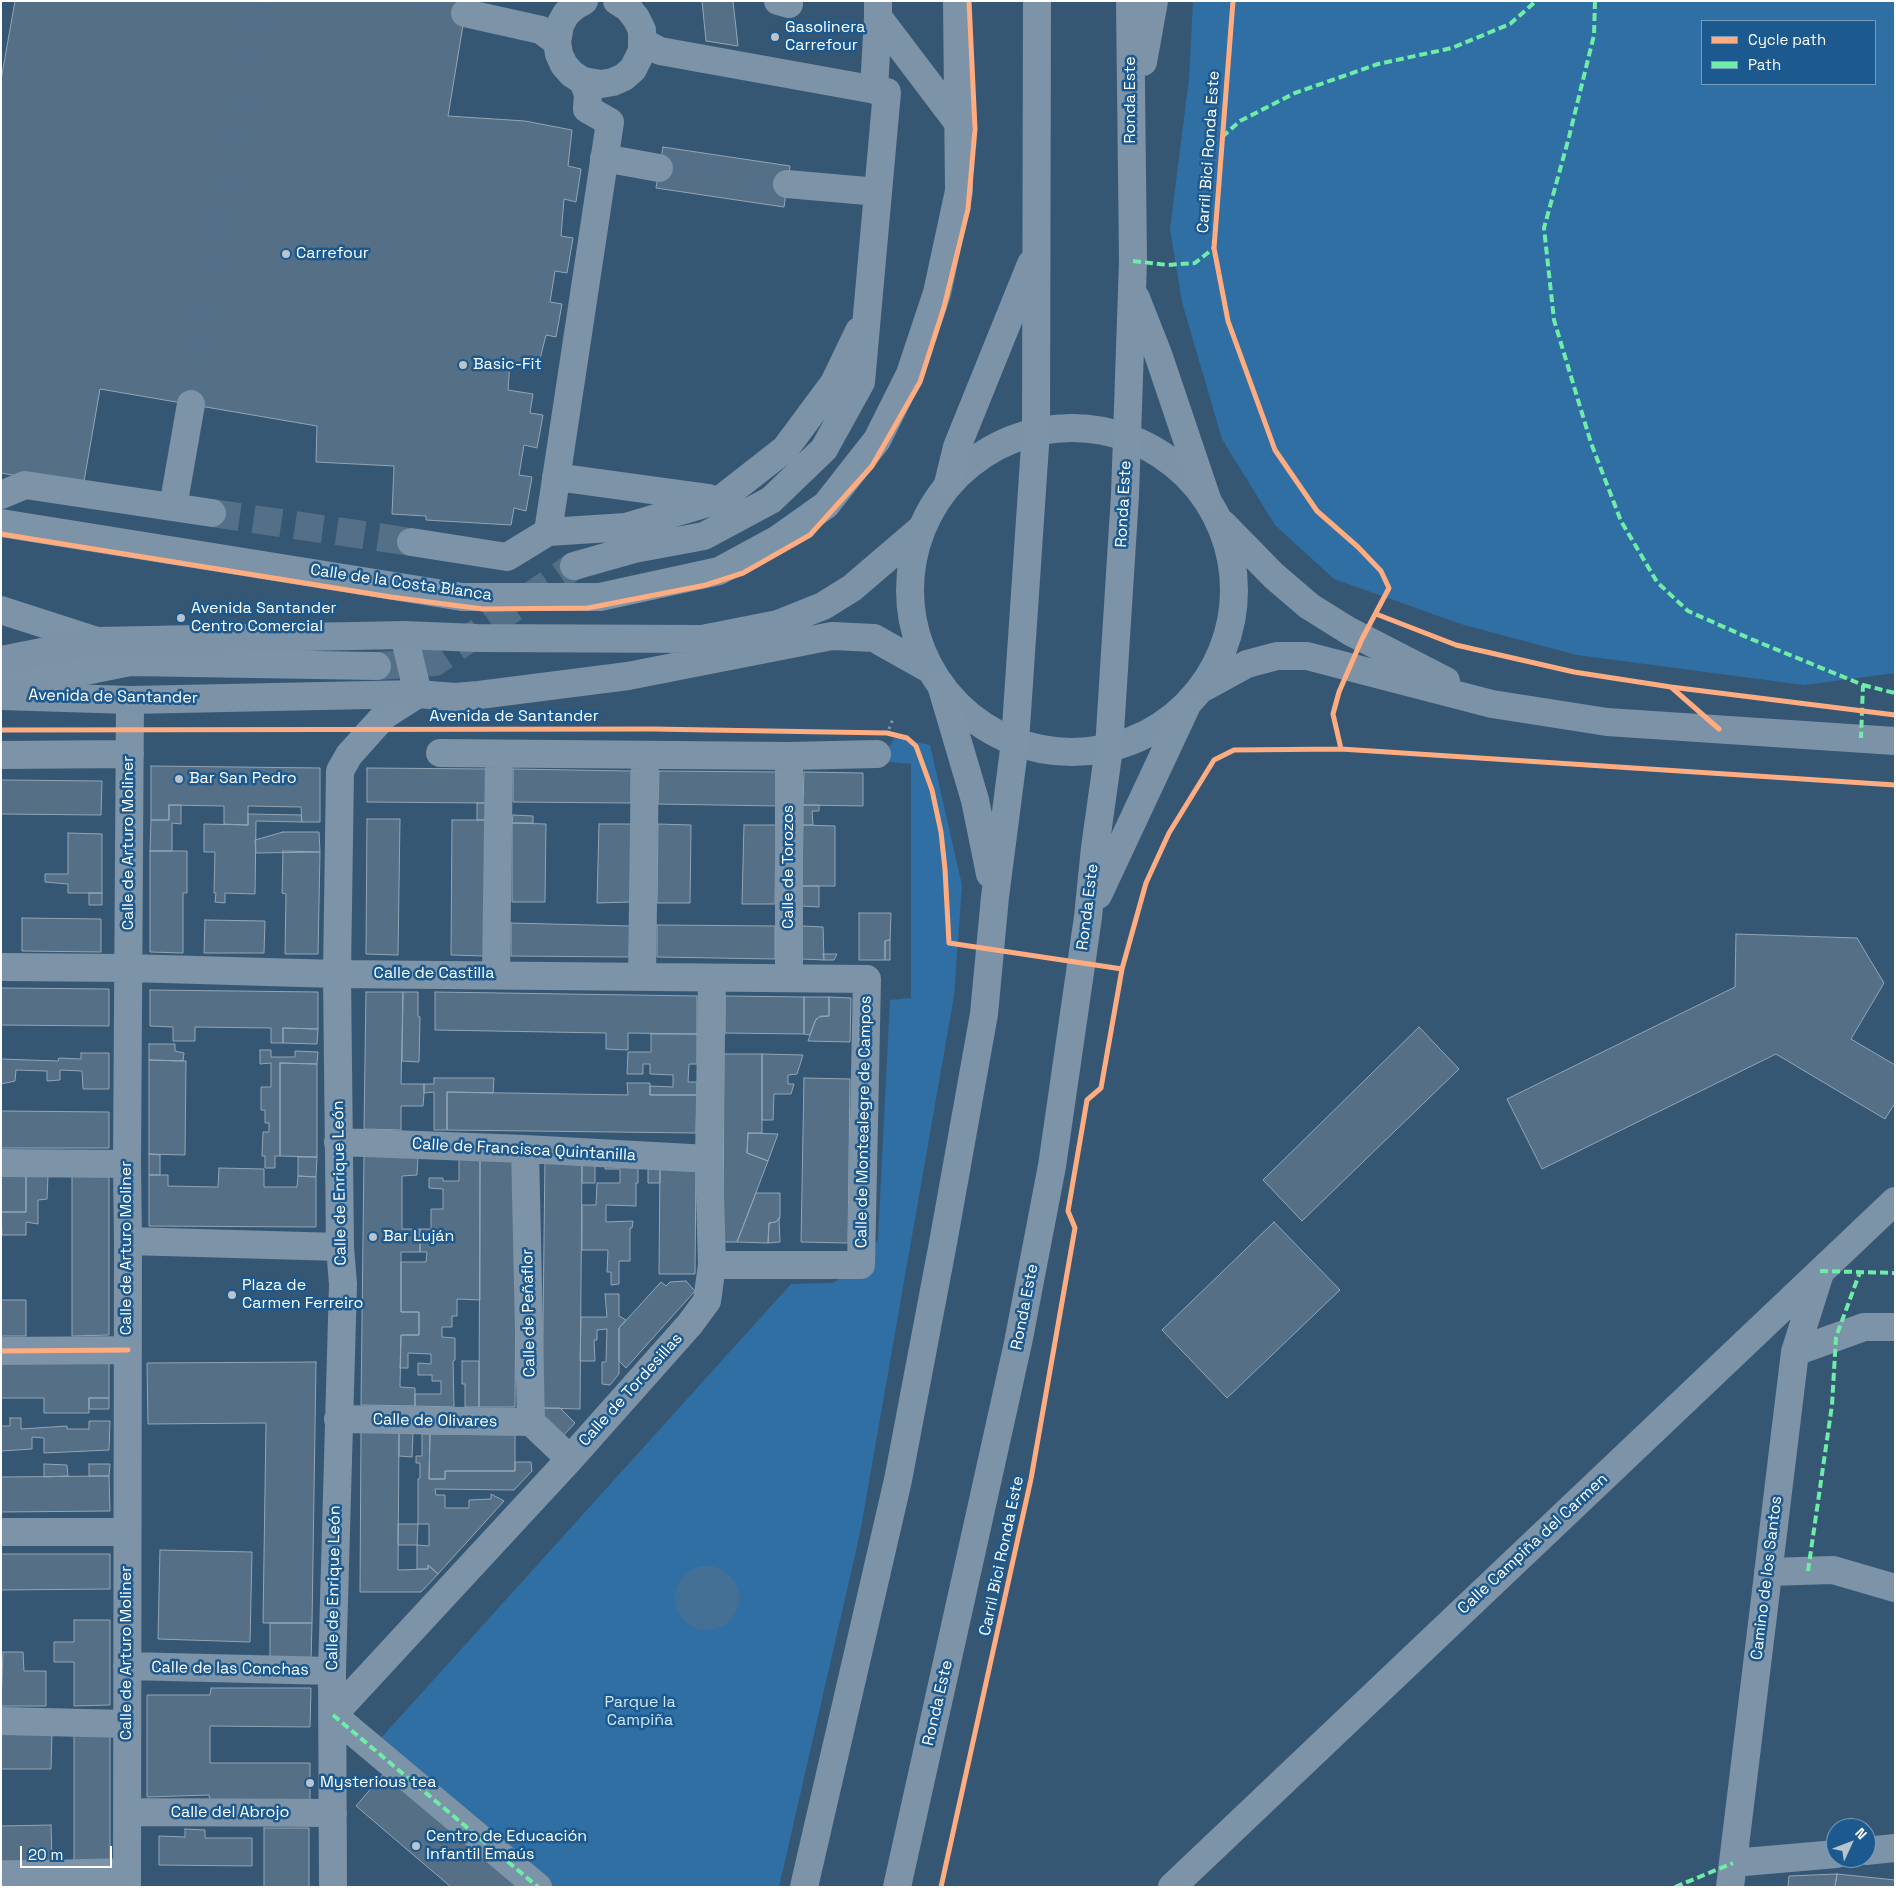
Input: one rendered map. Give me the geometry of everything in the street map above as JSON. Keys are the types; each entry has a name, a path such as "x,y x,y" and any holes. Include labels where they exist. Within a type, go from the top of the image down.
{"main road":[{"path":"553,32 574,6 584,1"},
{"path":"617,1 628,8 636,18 642,30 647,51"},
{"name":"Calle de la Costa Blanca","path":"1,523 462,597 600,597 719,571 778,539 826,505 878,440 910,374 937,293 959,191 957,1"},
{"path":"804,1887 898,1480 984,1014 995,898 1014,742 1036,431 1037,1"},
{"name":"Ronda Este","path":"897,1887 1022,1323 1052,1166 1088,917 1095,848 1109,748 1125,495 1133,261 1130,1"},
{"path":"1131,132 1154,1"},
{"path":"874,90 878,9"},
{"path":"878,9 959,124"},
{"path":"465,13 553,32"},
{"path":"553,32 564,65 572,74 591,86 613,82 624,77 647,51"},
{"path":"574,566 634,549 704,536 771,500 824,449 861,382 887,92 647,51"},
{"path":"548,532 610,122 587,109 591,86"},
{"path":"604,158 660,168"},
{"path":"788,184 878,192"},
{"path":"995,898 975,800 936,677 914,625 910,594 912,561 921,529 948,484 957,447 1036,251"},
{"path":"1088,917 1160,760 1194,698 1218,662 1229,633 1235,591 1232,562 1158,354 1132,289"},
{"path":"412,542 507,557 548,532 626,527 720,499 784,449 834,383 868,311"},
{"path":"173,507 190,404"},
{"path":"948,484 988,450 1036,431 1082,428 1126,437 1168,459 1274,576 1309,606 1349,631 1492,704"},
{"path":"556,477 720,499"},
{"path":"1,495 25,485 212,513"},
{"path":"1,660 96,641 404,635 477,638 702,639 778,624 823,606 852,588 921,529"},
{"path":"1,610 96,641"},
{"path":"404,635 418,694"},
{"name":"Avenida de Santander","path":"1,696 130,700 418,694 454,697 628,676 832,636 874,638 936,677"},
{"path":"936,677 960,707 983,726 1014,742 1065,752 1109,748 1146,735 1194,698 1248,664 1277,656 1308,656 1492,704 1607,722 1895,741"},
{"path":"1,688 130,662 377,666"},
{"name":"Calle de Enrique León","path":"333,1887 332,1671 343,1284 340,1247 337,974 340,771 349,755 385,715 418,694"},
{"name":"Calle de Arturo Moliner","path":"127,1880 127,1164 130,700"},
{"path":"440,753 789,756 886,740"},
{"path":"1,755 130,754"},
{"path":"496,975 500,755"},
{"path":"642,977 645,755"},
{"name":"Calle de Torozos","path":"789,756 789,978"},
{"name":"Calle de Castilla","path":"1,967 128,968 337,974 867,979"},
{"name":"Calle de Tordesillas","path":"332,1715 570,1459 690,1324 707,1301 712,1265 709,1159 712,978"},
{"name":"Calle de Montealegre de Campos","path":"712,1265 861,1265 867,979"},
{"name":"Calle de Francisca Quintanilla","path":"338,1142 525,1149 709,1159"},
{"name":"Calle de Peñaflor","path":"525,1149 531,1422"},
{"path":"1,1163 127,1164"},
{"name":"Calle Campiña del Carmen","path":"1172,1887 1895,1201"},
{"path":"128,1241 340,1247"},
{"name":"Camino de los Santos","path":"1732,1875 1795,1352 1820,1272"},
{"path":"1795,1352 1864,1326 1895,1327"},
{"path":"1,1351 128,1350"},
{"name":"Calle de Olivares","path":"338,1419 531,1422"},
{"path":"531,1422 570,1459"},
{"path":"1,1532 127,1532"},
{"path":"1768,1572 1833,1570 1895,1588"},
{"name":"Calle de las Conchas","path":"127,1666 332,1671"},
{"path":"332,1715 538,1887"},
{"path":"1,1721 127,1724"},
{"name":"Calle del Abrojo","path":"127,1812 333,1813"},
{"path":"1876,1850 1895,1848"},
{"path":"1732,1875 1826,1856"},
{"path":"1,1875 127,1880"}],"green space":[{"path":"1193,1 1895,1 1895,673 1804,685 1577,655 1464,625 1334,579 1275,525 1222,439 1182,302 1170,229 1189,79"},
{"name":"Parque la Campiña","path":"894,738 930,745 962,885 954,996 860,1533 779,1887 540,1887 372,1748 791,1284 833,1283 861,1265 878,1240 890,1000 911,998 911,764 882,761"}],"shaded area":[{"path":"707,1566 725,1572 733,1580 739,1598 733,1616 725,1624 707,1630 689,1624 681,1616 675,1598 681,1580 689,1572"}],"building":[{"name":"Carrefour","path":"15,1 467,1 448,116 525,121 572,130 568,166 581,169 576,202 564,199 561,236 573,238 567,273 555,271 550,302 562,304 556,337 546,335 539,363 510,362 508,390 533,394 530,413 543,415 537,448 524,445 519,475 532,477 526,511 514,508 511,525 426,520 426,516 392,514 394,466 316,462 317,426 100,389 83,487 1,473 1,80"},
{"path":"702,1 733,1 738,46 706,41"},
{"path":"663,147 790,166 784,207 656,188"},
{"path":"151,766 320,768 320,822 302,822 301,807 248,806 248,825 224,824 224,806 169,805 169,820 151,820"},
{"path":"367,768 486,769 486,803 367,802"},
{"path":"513,769 631,771 631,803 513,802"},
{"path":"659,771 776,772 777,806 658,804"},
{"path":"804,772 863,773 863,806 803,805"},
{"path":"1,780 102,781 101,815 1,814"},
{"path":"477,803 486,803 485,820 477,820"},
{"path":"169,805 181,805 181,824 172,823 172,851 150,851 151,820 169,820"},
{"path":"803,805 819,805 819,811 812,811 813,825 803,825"},
{"path":"248,814 301,815 302,822 256,821 255,894 225,893 225,903 215,902 215,852 204,852 204,824 248,825"},
{"path":"513,815 533,816 533,823 512,823"},
{"path":"367,819 400,819 398,955 366,954"},
{"path":"452,820 485,820 484,956 451,955"},
{"path":"512,823 546,824 545,902 512,902"},
{"path":"599,824 631,824 630,902 597,903"},
{"path":"658,824 691,825 690,903 657,903"},
{"path":"744,825 776,825 775,904 742,904"},
{"path":"803,825 835,826 835,886 802,886"},
{"path":"283,832 319,832 320,852 256,853 255,840"},
{"path":"68,833 102,834 102,893 68,893 68,884 45,882 45,874 68,874"},
{"path":"150,851 187,851 187,893 183,893 183,953 150,952"},
{"path":"283,851 320,852 318,954 285,954 286,894 282,893"},
{"path":"802,886 819,886 819,907 802,906"},
{"path":"89,893 102,893 102,905 89,905"},
{"path":"859,913 891,913 890,940 885,941 885,960 859,960"},
{"path":"22,918 101,919 101,952 22,951"},
{"path":"205,920 265,921 264,953 204,953"},
{"path":"511,923 630,926 629,957 511,956"},
{"path":"657,925 775,926 775,959 657,957"},
{"path":"802,926 823,927 824,960 802,959"},
{"path":"1736,934 1857,938 1884,983 1851,1039 1895,1065 1895,1103 1885,1119 1776,1054 1542,1169 1507,1099 1735,987"},
{"path":"890,940 890,960 885,960 885,941"},
{"path":"823,954 837,954 834,960 824,960"},
{"path":"1,988 109,989 109,1026 1,1025"},
{"path":"150,990 318,992 318,1029 283,1028 283,1043 271,1043 271,1028 195,1027 195,1041 173,1041 173,1027 150,1026"},
{"path":"366,992 403,992 401,1084 424,1084 424,1093 423,1106 401,1106 401,1130 364,1129"},
{"path":"403,992 418,992 418,1016 420,1017 419,1062 402,1061"},
{"path":"435,992 697,996 697,1034 628,1033 628,1050 606,1049 606,1033 435,1030"},
{"path":"725,996 804,997 804,1034 725,1033"},
{"path":"804,997 829,997 829,1016 819,1017 815,1021 810,1035 804,1034"},
{"path":"829,997 851,998 850,1042 808,1041 816,1019 821,1016 829,1016"},
{"path":"1419,1027 1459,1069 1302,1221 1263,1180"},
{"path":"283,1028 318,1029 317,1044 283,1043"},
{"path":"651,1034 697,1034 697,1064 689,1064 688,1082 697,1082 697,1095 650,1095 650,1086 673,1087 673,1075 650,1074 650,1064 643,1064 643,1074 627,1074 628,1052 651,1052"},
{"path":"149,1044 175,1044 175,1051 184,1053 183,1061 149,1060"},
{"path":"260,1050 271,1050 271,1057 295,1057 295,1051 318,1052 317,1064 280,1063 280,1156 275,1156 275,1168 265,1168 265,1156 262,1156 263,1132 269,1132 269,1123 265,1123 265,1110 261,1110 261,1087 271,1087 271,1063 260,1064"},
{"path":"81,1053 109,1053 109,1089 83,1089 82,1071 60,1070 60,1080 47,1081 47,1071 16,1070 15,1081 1,1084 1,1059 58,1061 59,1058 81,1059"},
{"path":"724,1054 762,1054 762,1133 748,1133 747,1153 768,1161 737,1242 723,1242"},
{"path":"762,1054 803,1055 797,1074 788,1075 788,1084 794,1084 791,1094 774,1094 773,1120 762,1120"},
{"path":"149,1060 186,1061 185,1155 149,1154"},
{"path":"280,1063 317,1064 317,1157 280,1156"},
{"path":"434,1078 494,1078 493,1093 447,1092 447,1130 434,1130 434,1092 424,1093 424,1084 434,1084"},
{"path":"804,1078 850,1079 848,1243 801,1242"},
{"path":"627,1083 650,1083 650,1095 697,1095 696,1133 447,1130 447,1092 628,1095"},
{"path":"1,1111 109,1112 109,1148 1,1148"},
{"path":"748,1133 778,1134 768,1161 747,1153"},
{"path":"149,1154 160,1155 160,1175 149,1175"},
{"path":"364,1156 418,1157 417,1175 402,1176 402,1229 420,1229 420,1252 401,1252 401,1312 419,1312 419,1335 401,1335 400,1387 415,1388 415,1406 361,1405"},
{"path":"298,1157 317,1157 316,1177 298,1176"},
{"path":"459,1158 480,1158 480,1300 457,1299 457,1316 452,1316 452,1327 442,1327 442,1337 455,1338 455,1360 453,1361 454,1407 415,1406 415,1394 441,1394 441,1381 432,1381 432,1375 418,1375 418,1363 431,1364 431,1354 408,1353 408,1368 400,1368 401,1335 419,1335 419,1312 401,1312 401,1262 426,1262 427,1252 420,1252 420,1229 431,1229 431,1209 443,1209 443,1189 429,1188 429,1178 443,1178 443,1181 459,1181"},
{"path":"480,1158 517,1158 515,1407 479,1407"},
{"path":"545,1158 582,1158 580,1409 542,1408"},
{"path":"582,1158 595,1159 595,1183 582,1183"},
{"path":"606,1159 638,1159 636,1206 606,1205 606,1222 633,1221 632,1228 630,1228 630,1261 619,1261 619,1284 611,1285 611,1272 607,1272 608,1250 582,1250 582,1205 596,1205 597,1183 620,1183 620,1169 605,1169"},
{"path":"648,1159 660,1160 660,1183 648,1183"},
{"path":"660,1160 696,1160 695,1274 659,1274"},
{"path":"219,1168 264,1169 264,1187 297,1187 298,1176 316,1177 316,1227 149,1226 149,1175 168,1175 168,1186 218,1187"},
{"path":"1,1175 26,1175 26,1212 1,1212"},
{"path":"26,1175 48,1176 47,1199 38,1200 38,1224 26,1222 26,1235 2,1235 1,1212 26,1212"},
{"path":"72,1176 109,1176 109,1335 72,1336"},
{"path":"756,1193 780,1193 780,1218 776,1222 769,1223 768,1243 737,1242"},
{"path":"779,1218 780,1242 768,1243 769,1223 776,1222"},
{"path":"1274,1222 1340,1290 1227,1398 1162,1330"},
{"path":"686,1281 695,1291 626,1368 619,1361 619,1328 661,1282 666,1286 670,1282"},
{"path":"605,1294 619,1294 619,1316 626,1320 619,1328 619,1374 610,1385 602,1384 602,1362 606,1362 607,1329 597,1330 597,1340 594,1340 595,1361 580,1361 581,1317 607,1317"},
{"path":"1,1300 26,1300 26,1336 1,1336"},
{"path":"462,1361 479,1361 479,1407 465,1407"},
{"path":"316,1362 312,1623 263,1623 266,1423 148,1424 147,1363"},
{"path":"1,1363 109,1363 109,1398 89,1398 89,1413 44,1413 44,1398 1,1398"},
{"path":"89,1398 109,1398 109,1409 89,1409"},
{"path":"542,1408 560,1408 575,1423 562,1437 543,1419"},
{"path":"10,1418 21,1418 21,1429 67,1426 67,1429 89,1429 89,1421 110,1421 109,1450 44,1453 44,1438 32,1437 32,1449 1,1451 1,1426 10,1426"},
{"path":"361,1432 399,1433 398,1570 428,1569 428,1565 438,1574 421,1592 360,1592"},
{"path":"399,1433 413,1433 412,1457 399,1456"},
{"path":"422,1434 430,1434 429,1479 445,1479 445,1471 515,1471 515,1462 531,1462 532,1471 514,1490 435,1489 436,1495 445,1495 445,1508 469,1508 469,1500 491,1499 491,1494 504,1501 438,1574 428,1565 428,1569 417,1569 417,1545 429,1546 429,1524 418,1524 420,1463 416,1463 416,1456 422,1456"},
{"path":"430,1434 515,1435 515,1471 445,1471 445,1479 429,1479"},
{"path":"44,1464 67,1465 68,1476 44,1477"},
{"path":"89,1464 110,1464 109,1476 89,1476"},
{"path":"109,1476 110,1511 1,1512 1,1477"},
{"path":"398,1524 418,1524 417,1545 398,1545"},
{"path":"160,1550 252,1552 250,1642 158,1639"},
{"path":"1,1554 110,1554 110,1589 1,1590"},
{"path":"74,1620 110,1620 110,1705 74,1706 74,1662 54,1662 54,1642 74,1642"},
{"path":"270,1623 312,1623 311,1661 270,1661"},
{"path":"3,1652 23,1652 24,1671 46,1671 46,1706 1,1706"},
{"path":"211,1688 311,1688 310,1727 210,1726 210,1763 310,1763 310,1801 210,1802 209,1795 147,1797 147,1695 210,1695"},
{"path":"52,1733 51,1769 1,1769 1,1734"},
{"path":"74,1733 110,1733 110,1861 74,1861"},
{"name":"Centro de Educación Infantil Emaús","path":"387,1770 524,1887 451,1887 356,1806"},
{"path":"51,1825 52,1861 1,1861 1,1826"},
{"path":"264,1828 309,1828 309,1887 264,1887"},
{"path":"185,1829 205,1830 205,1838 252,1838 252,1866 159,1865 159,1836 185,1837"},
{"path":"1837,1874 1895,1880 1895,1887 1835,1887"},
{"path":"1837,1874 1835,1887 1788,1887 1789,1876"}],"tunnel":[{"path":"191,404 259,1"},
{"path":"411,1 465,13"},
{"path":"659,168 787,184"},
{"path":"212,513 411,542"},
{"path":"377,666 435,662 574,566"}],"marked path":[{"path":"1222,137 1240,121 1295,93 1378,64 1452,48 1510,24 1536,1"},
{"path":"1595,1 1594,35 1544,228 1554,320 1591,443 1621,521 1657,582 1688,611 1863,685 1861,738"},
{"path":"1133,261 1168,265 1195,263 1214,248"},
{"path":"1863,685 1895,693"},
{"path":"1820,1271 1895,1273"},
{"path":"1808,1571 1832,1405 1836,1337 1860,1272"},
{"path":"333,1715 538,1887"},
{"path":"1675,1887 1733,1863"}],"cycle path":[{"path":"1,534 391,597 483,609 588,608 706,585 743,573 810,535 872,466 920,382 944,307 968,209 975,129 969,1"},
{"name":"Carril Bici Ronda Este","path":"941,1887 1031,1479 1075,1228 1068,1211 1087,1100 1101,1088 1122,969 1146,883 1169,833 1214,760 1234,750 1341,749 1333,714 1339,692 1362,639 1389,588 1381,571 1358,547 1317,511 1275,450 1228,321 1214,248 1233,1"},
{"path":"1376,614 1456,645 1574,672 1671,687 1719,729"},
{"path":"1671,687 1895,715"},
{"path":"1,730 652,729 887,733 907,738 916,746 932,790 941,832 949,943 1122,969"},
{"path":"1341,749 1895,785"},
{"path":"1,1351 128,1350"}],"place":[{"name":"Gasolinera Carrefour","path":"775,37"},
{"name":"Carrefour","path":"286,254"},
{"name":"Basic-Fit","path":"463,365"},
{"name":"Avenida Santander Centro Comercial","path":"181,618"},
{"name":"Bar San Pedro","path":"179,779"},
{"name":"Bar Luján","path":"373,1237"},
{"name":"Plaza de Carmen Ferreiro","path":"232,1295"},
{"name":"Mysterious tea","path":"310,1783"},
{"name":"Centro de Educación Infantil Emaús","path":"416,1846"}]}
